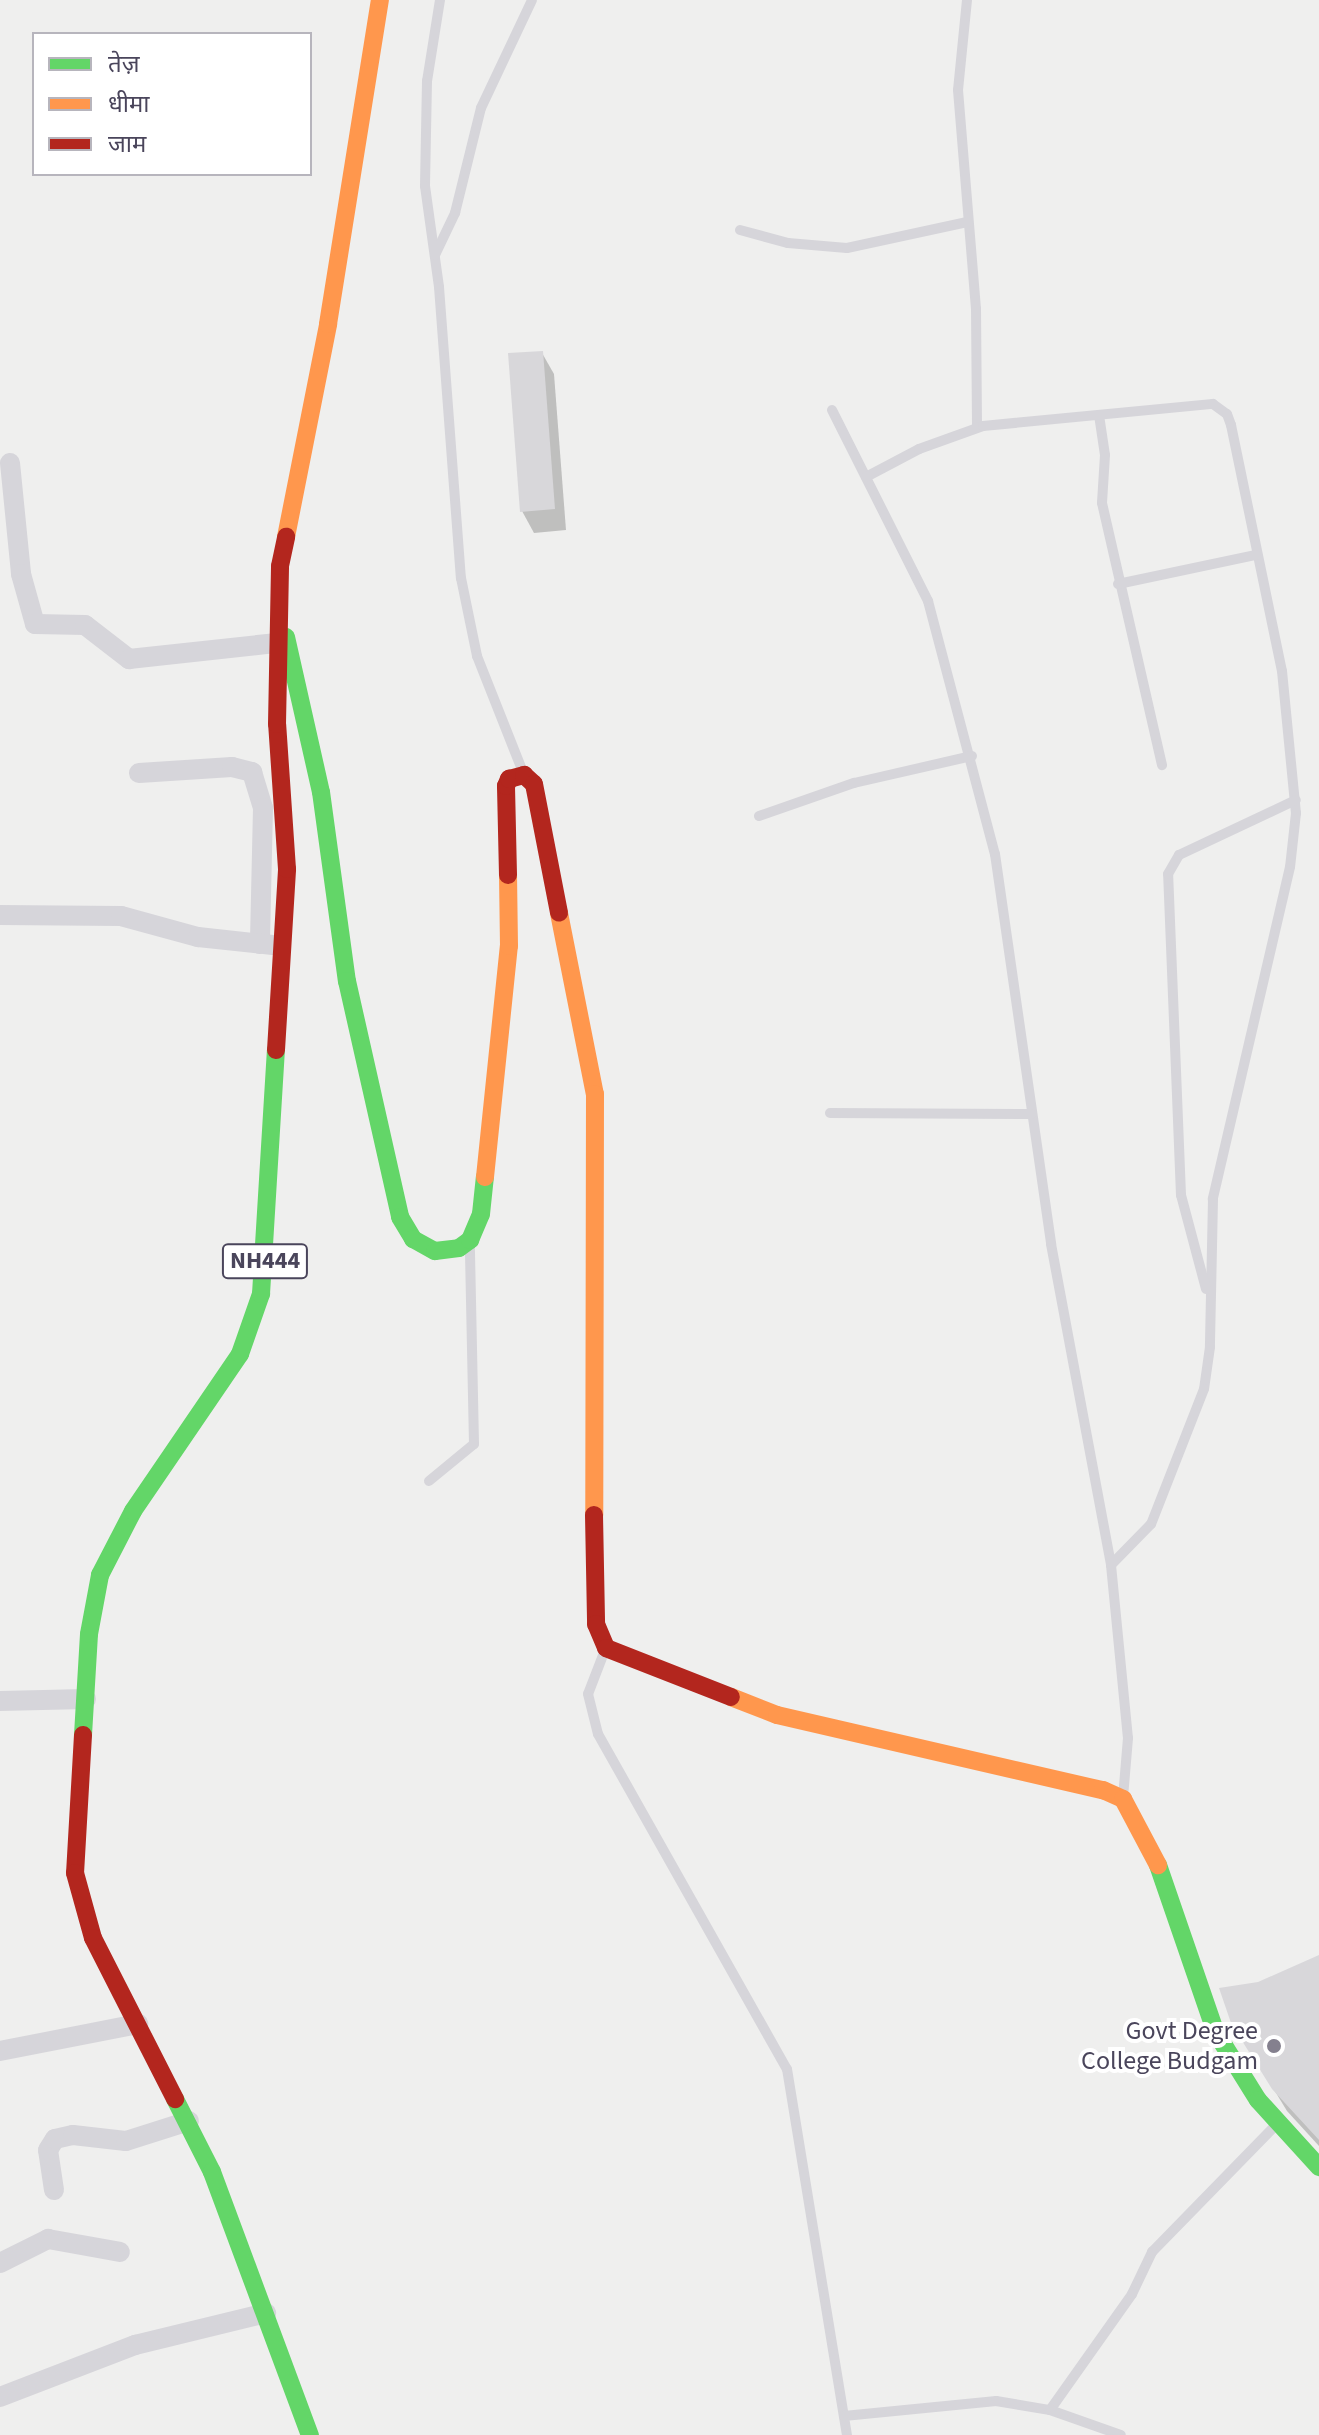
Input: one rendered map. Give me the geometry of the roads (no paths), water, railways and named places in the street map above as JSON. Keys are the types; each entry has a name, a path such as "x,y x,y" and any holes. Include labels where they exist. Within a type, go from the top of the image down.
{"main road":[{"name":"NH444","path":"310,2435 266,2313 189,2121 93,1938 75,1873 92,1603 110,1548 221,1384 253,1322 266,1251 287,869 277,643 280,566 328,324 380,0"},
{"path":"278,608 312,746 347,981 400,1217 413,1239 435,1251 459,1248 470,1240 481,1214 505,989 506,786 509,779 524,775 534,784 595,1094 594,1562 596,1624 606,1648 777,1715 1103,1790 1123,1799 1150,1843 1215,2031 1258,2100 1319,2167"}],"street":[{"path":"10,463 8,537 28,610 40,627 85,625 129,659 277,643"},
{"path":"139,773 232,767 252,772 263,808 260,944"},
{"path":"0,915 121,916 186,935 283,946"},
{"path":"0,1701 86,1699"},
{"path":"0,2051 138,2024"},
{"path":"54,2190 48,2150 55,2139 73,2135 126,2141 189,2121"},
{"path":"0,2263 48,2239 120,2252"},
{"path":"0,2397 135,2345 266,2313"}],"lane":[{"path":"440,0 427,81 425,169 435,255 461,578 474,648 524,775"},
{"path":"435,255 455,213 481,108 532,0"},
{"path":"967,0 958,77 980,383 977,427"},
{"path":"740,230 788,243 847,248 967,222"},
{"path":"866,477 919,449 977,427 1189,404 1221,407 1231,425 1282,671 1296,800 1290,867 1213,1199 1208,1294 1210,1347 1204,1389 1151,1524 1111,1565"},
{"path":"832,410 928,601 972,756 1005,911 1031,1114 1111,1565 1128,1738 1123,1799"},
{"path":"1099,415 1105,455 1101,497 1118,584 1162,765"},
{"path":"1118,584 1256,555"},
{"path":"759,816 854,783 972,756"},
{"path":"1208,1294 1183,1216 1168,874 1179,855 1296,800"},
{"path":"830,1113 1031,1114"},
{"path":"429,1481 474,1444 470,1240"},
{"path":"606,1648 588,1694 598,1734 787,2069 847,2435"},
{"path":"1050,2410 1132,2294 1152,2252 1278,2122"},
{"path":"844,2416 976,2400 1050,2410 1121,2435"}],"place":[{"name":"Govt Degree College Budgam","path":"1274,2046"}]}
